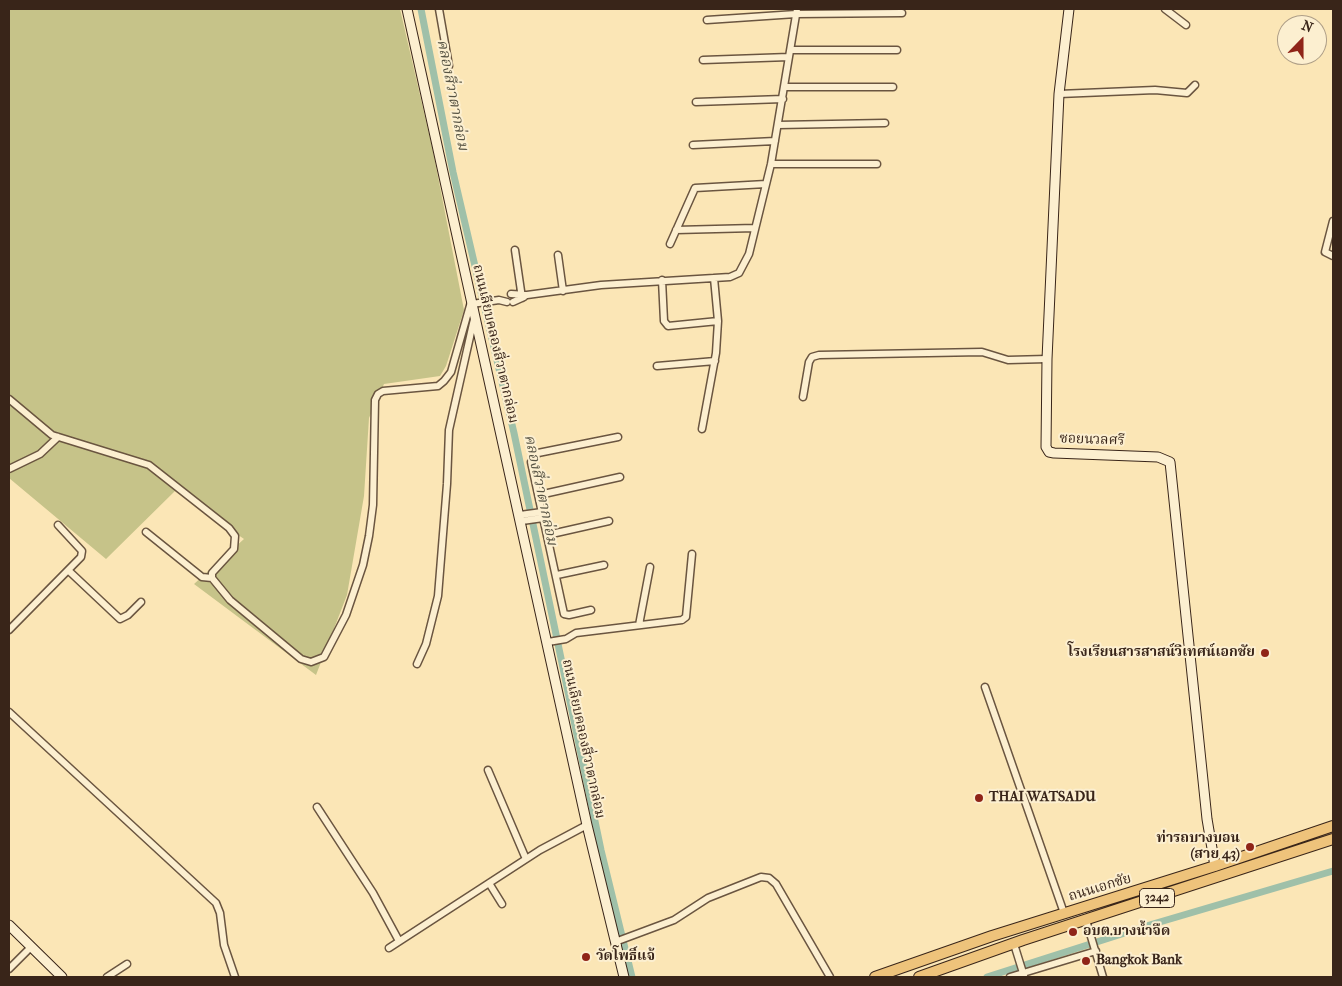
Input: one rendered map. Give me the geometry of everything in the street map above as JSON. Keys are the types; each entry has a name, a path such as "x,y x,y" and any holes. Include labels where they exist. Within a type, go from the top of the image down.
{"main road":[{"name":"ถนนเอกชัย","path":"875,977 976,942 1333,826"},
{"name":"ถนนเอกชัย","path":"920,977 1014,944 1333,839"},
{"path":"976,942 980,956"}],"street":[{"name":"ถนนเลียบคลองสี่วาตากล่อม","path":"407,9 474,314 524,518 588,824 624,977"},
{"path":"439,9 450,66"},
{"name":"ซอยนวลศรี","path":"1069,9 1059,94 1047,359 1046,447 1048,452 1158,456 1170,462 1207,819 1214,866"},
{"path":"1165,9 1186,25"},
{"path":"146,532 202,577 212,578 230,600 302,659 311,662 324,657 346,615 363,565 369,536 373,505 376,400 378,394 383,391 438,386 444,381 451,372 472,302 499,300 602,285 714,278 739,273 749,254 771,164 797,12"},
{"path":"707,20 797,12 902,13"},
{"path":"703,60 790,53 897,50"},
{"path":"1059,94 1155,90 1187,93 1195,85"},
{"path":"784,87 893,87"},
{"path":"696,102 782,99"},
{"path":"778,124 885,123"},
{"path":"693,145 775,141"},
{"path":"771,164 877,164"},
{"path":"670,244 695,188 766,184"},
{"path":"1333,221 1326,252 1333,256"},
{"path":"676,230 755,228"},
{"path":"515,250 524,296"},
{"path":"558,255 563,291"},
{"path":"702,429 715,361 718,322 714,278"},
{"path":"662,280 664,321 668,326 718,322"},
{"path":"417,664 426,644 438,596 448,484 449,430 474,314"},
{"path":"803,396 809,362 812,357 819,355 982,352 1008,360 1047,359"},
{"path":"656,366 715,361"},
{"path":"9,399 43,429 58,437 149,465 229,528 235,536 234,549 212,573 212,578"},
{"path":"9,469 40,454 58,437"},
{"path":"591,610 569,615 564,614 557,575 540,516 539,495 532,462 538,453 618,437"},
{"path":"539,495 620,477"},
{"path":"524,518 540,516"},
{"path":"547,535 609,521"},
{"path":"9,630 81,557 82,551 58,525"},
{"path":"551,641 566,639 576,633 682,620 686,617 692,554"},
{"path":"557,575 604,565"},
{"path":"638,625 650,567"},
{"path":"69,571 120,618 128,616 141,602"},
{"path":"985,687 1064,913"},
{"path":"9,712 216,903 220,913 224,945 234,977"},
{"path":"488,770 526,859"},
{"path":"317,807 373,893 399,941"},
{"path":"389,948 526,859 588,824"},
{"path":"617,941 674,920 708,898 762,877 769,878 776,884 830,977"},
{"path":"489,883 502,904"},
{"path":"1086,920 1103,977"},
{"path":"9,925 62,977"},
{"path":"1014,944 1023,973"},
{"path":"9,969 31,947"},
{"path":"1010,977 1096,949"},
{"path":"107,977 127,964"}],"shaded area":[{"path":"9,9 400,9 433,151 464,310 446,366 440,376 384,384 369,418 364,496 347,595 316,675 194,584 244,539 175,491 106,559 9,478"}],"waterway":[{"name":"คลองสี่วาตากล่อม","path":"421,9 453,172 514,433 601,850 632,977"},
{"path":"987,977 1153,924 1333,871"}],"place":[{"name":"โรงเรียนสารสาสน์วิเทศน์เอกชัย","path":"1265,653"},
{"name":"THAI WATSADU","path":"979,798"},
{"name":"ท่ารถบางบอน (สาย 43)","path":"1250,847"},
{"name":"อบต.บางน้ำจืด","path":"1073,932"},
{"name":"วัดโพธิ์แจ้","path":"586,957"},
{"name":"Bangkok Bank","path":"1086,961"}]}
